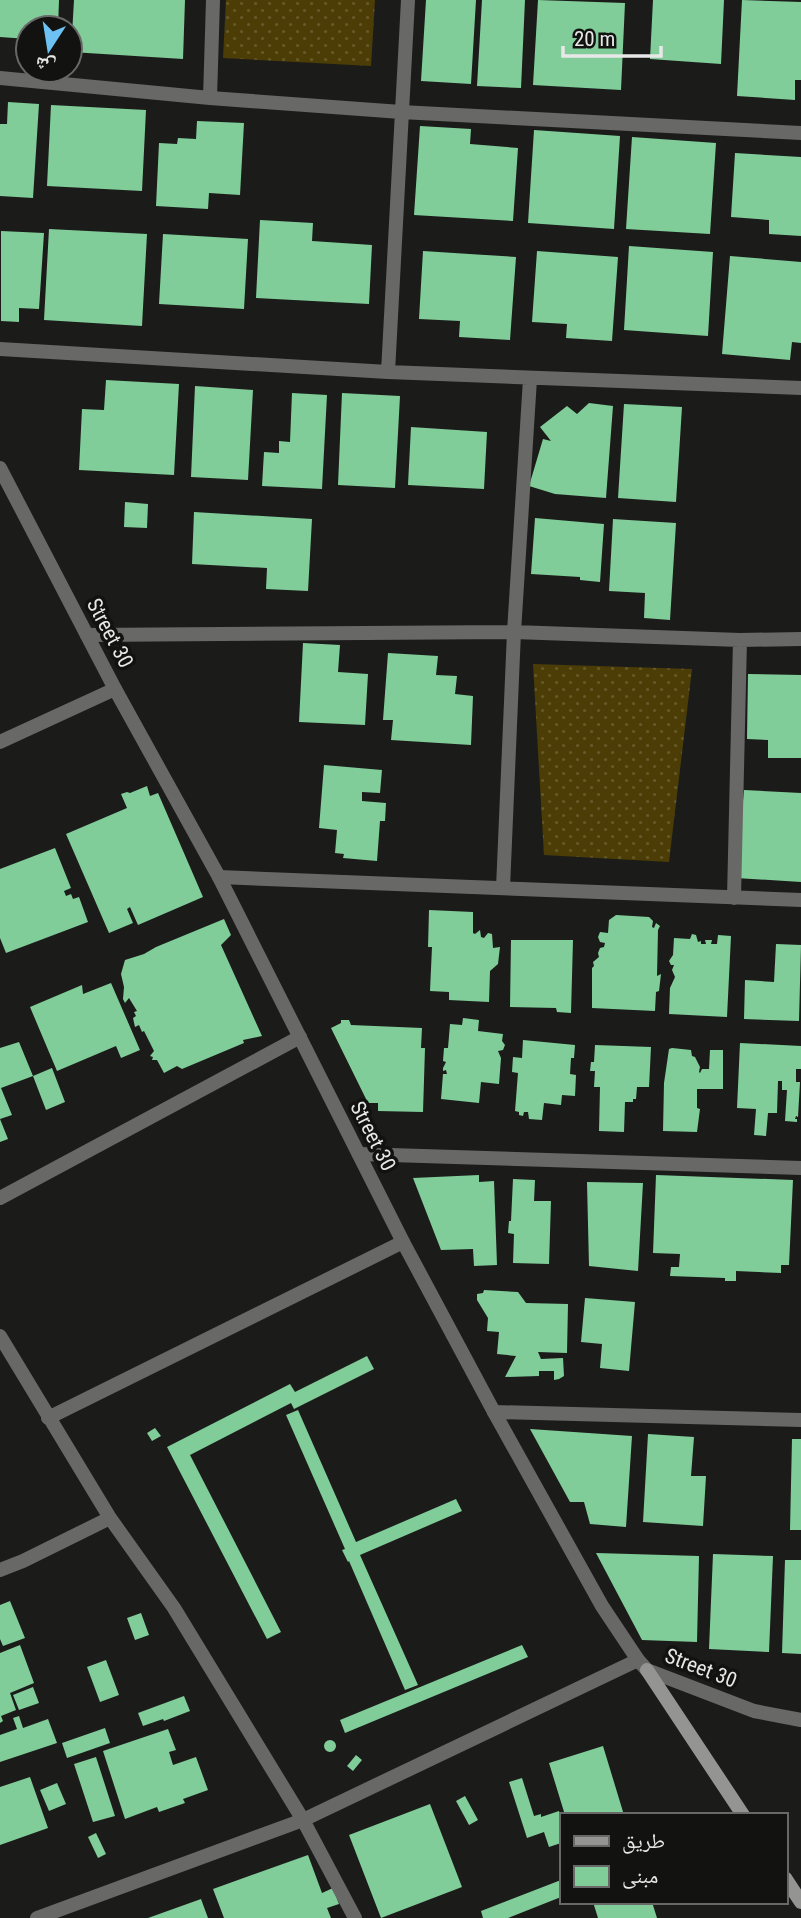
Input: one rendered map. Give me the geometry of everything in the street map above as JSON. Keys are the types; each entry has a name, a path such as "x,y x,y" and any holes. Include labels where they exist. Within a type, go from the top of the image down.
{"main road":[{"path":"643,1665 742,1813"},
{"path":"787,1881 801,1902"}],"street":[{"path":"210,98 213,0"},
{"path":"388,372 408,0"},
{"path":"0,78 210,98 401,112 801,133"},
{"path":"0,349 530,379 801,388"},
{"path":"503,888 514,632 530,379"},
{"name":"Street 30","path":"0,468 87,635 219,877 403,1242 602,1606 643,1665 754,1711 801,1720"},
{"path":"87,635 514,632 740,640 801,639"},
{"path":"734,898 740,640"},
{"path":"0,742 116,689"},
{"path":"219,877 801,900"},
{"path":"0,1198 300,1037"},
{"path":"359,1154 801,1168"},
{"path":"48,1418 403,1242"},
{"path":"0,1336 110,1518 174,1608 303,1820 355,1918"},
{"path":"494,1412 801,1420"},
{"path":"0,1570 110,1518"},
{"path":"37,1918 303,1820 643,1665"}],"shaded area":[{"path":"226,0 375,0 371,66 223,58"},
{"path":"533,664 692,669 669,862 544,855"}],"building":[{"path":"0,0 59,0 58,14 14,14 14,38 0,37"},
{"path":"74,0 185,0 183,59 84,53 84,14 73,14"},
{"path":"426,0 476,0 471,84 421,81"},
{"path":"482,0 525,0 521,88 477,86"},
{"path":"538,0 625,3 621,90 533,85"},
{"path":"653,0 724,0 721,64 650,59"},
{"path":"742,0 801,2 801,80 795,80 795,100 737,96"},
{"path":"8,102 39,104 33,198 0,196 0,124 7,124"},
{"path":"51,105 146,110 142,191 47,186"},
{"path":"197,121 244,123 240,195 209,193 208,209 156,206 159,143 177,144 178,138 196,139"},
{"path":"420,126 471,129 470,144 518,148 513,221 414,215"},
{"path":"534,130 620,136 614,229 528,223"},
{"path":"632,137 716,143 710,234 626,229"},
{"path":"735,153 801,157 801,236 769,234 769,220 731,217"},
{"path":"260,220 313,223 312,241 372,245 369,304 256,298"},
{"path":"49,229 147,234 142,326 44,320"},
{"path":"1,231 44,233 39,309 19,308 19,322 1,321"},
{"path":"163,234 248,239 244,309 159,304"},
{"path":"629,246 713,252 708,336 624,330"},
{"path":"423,251 516,257 510,340 459,337 460,321 419,319"},
{"path":"537,251 618,257 612,341 566,338 567,324 532,322"},
{"path":"730,256 801,262 801,343 792,342 790,360 722,354"},
{"path":"106,380 179,384 174,475 79,470 82,409 104,410"},
{"path":"195,386 253,390 248,480 191,477"},
{"path":"292,393 327,395 322,489 262,486 264,452 279,453 279,441 290,442"},
{"path":"342,393 400,396 395,488 338,485"},
{"path":"589,403 613,406 606,498 555,494 529,486 543,439 551,441 540,427 567,406 577,414"},
{"path":"624,404 682,407 676,502 618,498"},
{"path":"411,427 487,432 484,489 408,485"},
{"path":"125,502 148,504 147,528 124,527"},
{"path":"194,512 312,519 308,591 266,589 267,568 192,564"},
{"path":"535,518 604,524 600,582 580,580 580,577 531,574"},
{"path":"613,519 676,523 670,620 644,618 645,593 609,591"},
{"path":"303,643 340,645 338,672 368,674 365,725 299,722"},
{"path":"388,653 438,656 436,675 457,676 455,694 473,696 471,745 391,740 393,720 383,720"},
{"path":"748,674 801,675 801,758 768,758 768,740 747,739"},
{"path":"324,765 382,770 380,793 362,792 362,801 386,803 385,821 380,821 377,861 343,858 344,854 335,853 337,830 319,828"},
{"path":"147,786 150,796 158,793 203,897 138,925 130,907 127,909 133,923 109,933 66,834 127,808 121,794"},
{"path":"744,790 801,793 801,882 736,878"},
{"path":"55,848 71,888 64,891 66,896 71,894 73,899 79,897 88,922 6,953 0,938 0,869"},
{"path":"429,910 473,912 473,933 480,930 481,937 484,938 488,933 492,934 493,948 500,947 498,964 490,971 489,1002 449,1000 449,992 430,991 432,947 428,947"},
{"path":"616,915 649,917 653,921 652,927 654,928 656,923 660,926 657,976 661,974 655,1011 592,1008 593,962 599,957 600,948 604,947 605,943 600,942 598,937 600,932 608,933 609,920"},
{"path":"224,919 231,935 221,945 262,1036 243,1040 244,1043 182,1069 177,1066 164,1073 157,1060 152,1060 153,1057 150,1056 154,1051 144,1031 142,1032 139,1025 135,1027 133,1018 136,1016 134,1012 137,1011 129,998 125,1003 123,999 121,974 125,960"},
{"path":"692,934 696,935 701,944 706,944 705,940 712,940 711,944 717,944 718,935 731,936 727,1017 669,1014 670,988 675,977 672,970 674,965 669,961 673,955 674,938 690,939"},
{"path":"511,940 573,940 571,1013 557,1012 556,1008 510,1007"},
{"path":"776,944 801,945 799,1021 744,1019 745,980 774,982"},
{"path":"111,983 140,1050 121,1058 116,1046 57,1071 30,1007 82,985 83,994"},
{"path":"463,1018 479,1020 478,1031 503,1034 502,1041 505,1045 503,1050 498,1051 501,1058 499,1084 481,1082 479,1103 441,1099 443,1074 447,1074 446,1070 443,1071 446,1062 443,1061 444,1048 448,1048 450,1024 462,1025"},
{"path":"341,1020 349,1020 351,1025 422,1028 421,1048 425,1048 423,1112 378,1111 378,1103 368,1103 331,1028 341,1023"},
{"path":"523,1040 575,1045 570,1074 576,1075 575,1096 562,1095 561,1105 544,1103 542,1120 529,1119 528,1112 524,1112 523,1116 515,1111 518,1073 512,1072 513,1057 522,1058"},
{"path":"19,1042 33,1076 1,1088 12,1115 0,1119 0,1048"},
{"path":"740,1043 801,1046 801,1069 796,1069 796,1082 800,1082 798,1117 795,1119 797,1122 785,1121 787,1090 782,1090 782,1081 778,1081 777,1113 768,1113 766,1136 754,1135 756,1109 737,1108"},
{"path":"595,1045 651,1047 649,1087 637,1087 636,1099 633,1099 633,1102 625,1102 624,1132 599,1131 600,1087 594,1087 595,1071 590,1071 591,1062 594,1062"},
{"path":"669,1049 691,1050 700,1067 700,1073 702,1069 709,1069 710,1050 723,1050 723,1089 697,1089 697,1108 700,1109 697,1132 663,1131 664,1083"},
{"path":"52,1068 65,1102 46,1110 33,1076"},
{"path":"0,1119 8,1139 0,1142"},
{"path":"479,1175 479,1182 494,1181 497,1265 474,1266 473,1249 441,1250 413,1178"},
{"path":"656,1175 793,1180 789,1265 781,1265 781,1273 736,1271 736,1281 725,1281 725,1278 670,1276 671,1267 679,1267 680,1254 653,1253"},
{"path":"513,1179 535,1180 534,1201 551,1201 549,1264 513,1263 514,1234 508,1233"},
{"path":"587,1182 643,1183 638,1271 589,1266"},
{"path":"484,1290 518,1292 526,1303 568,1304 567,1353 538,1352 541,1359 563,1358 564,1376 554,1380 554,1371 539,1371 539,1376 505,1377 516,1356 497,1354 499,1332 487,1331 488,1318 477,1300 477,1294 483,1293"},
{"path":"585,1298 635,1302 629,1371 600,1368 602,1344 581,1342"},
{"path":"367,1356 374,1369 294,1409 291,1403 190,1455 281,1632 267,1639 167,1447 290,1384 295,1392"},
{"path":"298,1410 356,1542 456,1499 462,1511 360,1555 418,1685 405,1690 342,1550 345,1549 286,1415"},
{"path":"155,1428 161,1436 152,1441 147,1433"},
{"path":"530,1429 632,1436 626,1527 590,1524 584,1502 570,1502"},
{"path":"648,1434 694,1437 691,1476 706,1476 703,1526 643,1522"},
{"path":"792,1439 801,1439 801,1530 790,1530"},
{"path":"596,1553 699,1556 697,1642 642,1640"},
{"path":"713,1554 773,1556 769,1652 709,1649"},
{"path":"785,1560 801,1560 801,1654 782,1653"},
{"path":"10,1601 25,1638 3,1646 0,1639 0,1605"},
{"path":"141,1613 149,1635 135,1640 127,1618"},
{"path":"20,1645 34,1683 10,1693 16,1710 1,1716 3,1721 0,1723 0,1653"},
{"path":"522,1645 528,1657 345,1733 340,1720"},
{"path":"106,1660 119,1695 100,1702 87,1667"},
{"path":"33,1687 39,1703 19,1710 13,1695"},
{"path":"184,1696 190,1711 143,1726 138,1713"},
{"path":"19,1716 23,1728 48,1719 57,1743 0,1762 0,1735 17,1729 13,1718"},
{"path":"105,1728 110,1743 67,1758 62,1743"},
{"path":"168,1729 176,1750 169,1752 173,1765 196,1757 208,1790 183,1799 185,1803 159,1812 157,1807 125,1819 103,1751"},
{"path":"330,1740 336,1746 330,1752 324,1746"},
{"path":"603,1746 623,1813 564,1813 549,1763"},
{"path":"356,1755 362,1760 353,1771 347,1766"},
{"path":"96,1757 115,1816 93,1822 74,1764"},
{"path":"30,1777 48,1828 0,1845 0,1787"},
{"path":"522,1778 534,1816 541,1814 541,1817 559,1811 560,1843 549,1847 544,1832 527,1838 509,1782"},
{"path":"57,1783 66,1804 49,1811 40,1790"},
{"path":"465,1796 478,1820 469,1825 456,1801"},
{"path":"430,1804 462,1887 381,1918 349,1835"},
{"path":"96,1833 106,1854 98,1858 88,1837"},
{"path":"308,1855 322,1893 333,1888 339,1904 327,1908 331,1918 224,1918 213,1889"},
{"path":"560,1880 560,1897 508,1918 483,1918 481,1911"},
{"path":"201,1899 208,1918 148,1918"},
{"path":"594,1904 653,1904 657,1918 598,1918"}]}
